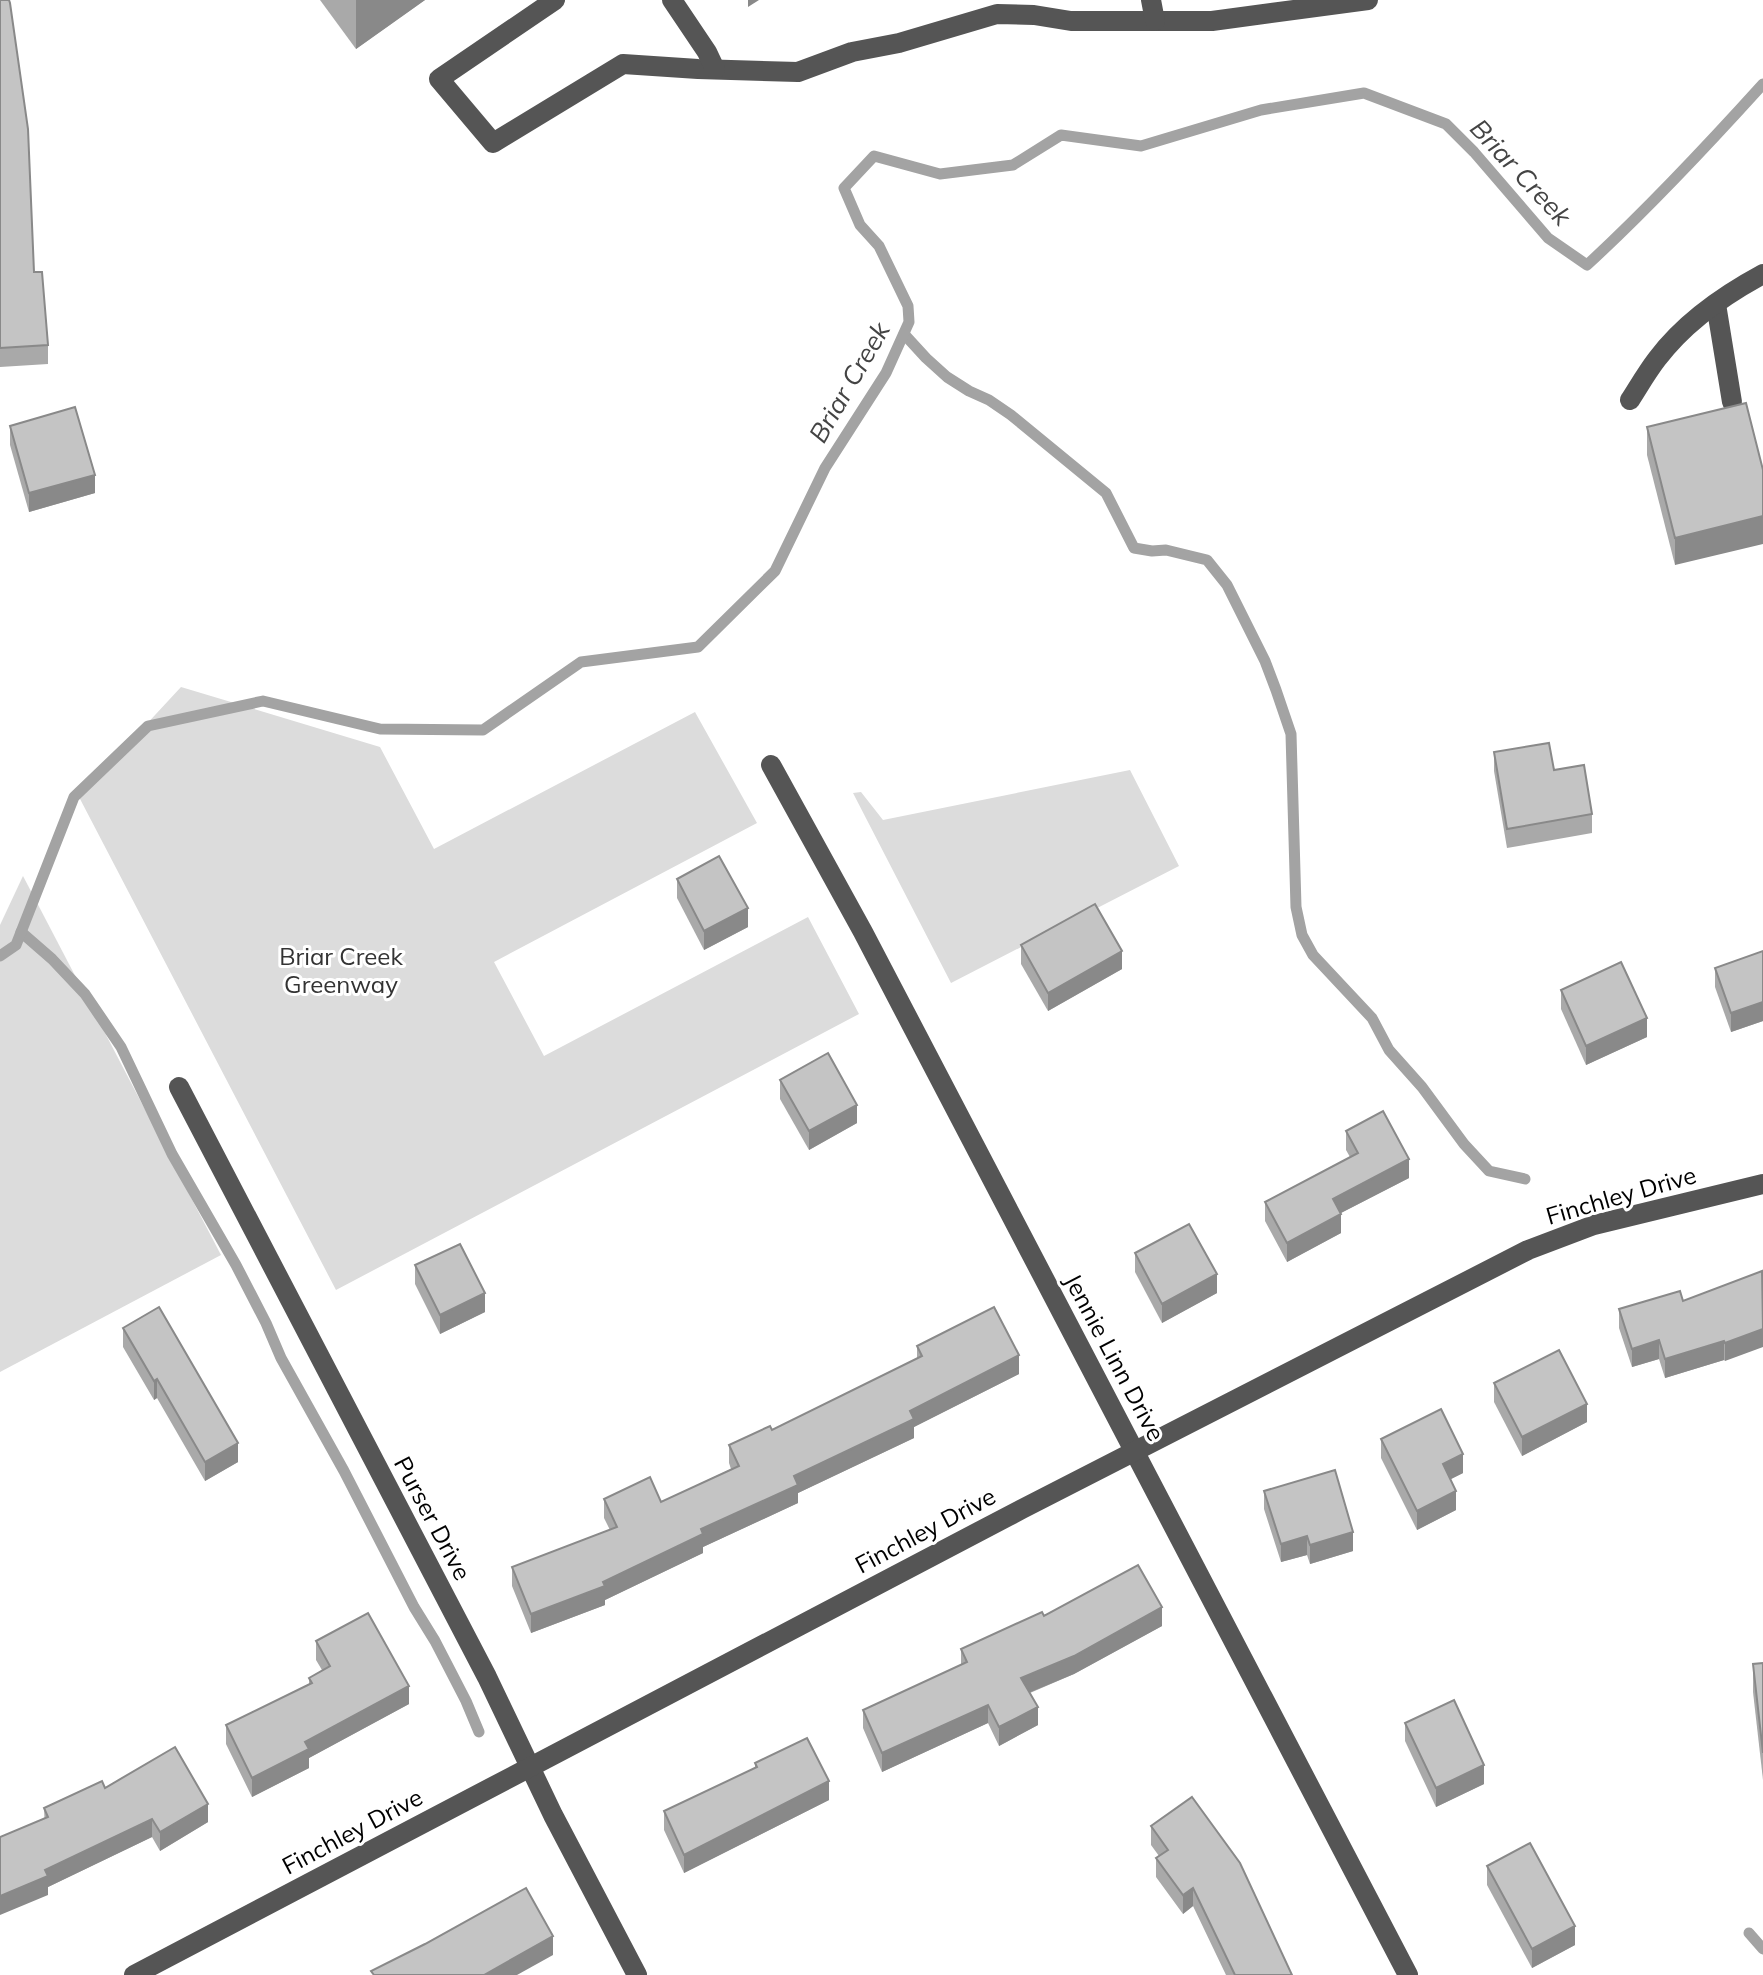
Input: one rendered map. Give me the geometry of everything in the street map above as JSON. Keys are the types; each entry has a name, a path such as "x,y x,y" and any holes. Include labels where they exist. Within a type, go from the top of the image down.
{"street":[{"path":"555,0 439,79 493,143 623,64 798,72 852,52 899,43 997,14 1034,15 1071,21 1212,21 1368,0"},
{"path":"672,0 715,69"},
{"path":"1151,0 1155,21"},
{"path":"1630,400 1658,357 1687,327 1734,290 1763,274"},
{"path":"1716,304 1732,402"},
{"name":"Jennie Linn Drive","path":"771,765 863,932 1408,1975"},
{"name":"Purser Drive","path":"179,1087 487,1677 637,1975"},
{"name":"Finchley Drive","path":"134,1975 1022,1509 1528,1250 1594,1225 1763,1184"}],"green space":[{"name":"Briar Creek Greenway","path":"181,687 380,747 434,849 695,712 757,823 494,962 544,1056 808,917 859,1014 336,1290 79,797"},
{"path":"1130,770 1179,866 951,983 853,793 861,792 883,820"},
{"path":"23,876 221,1255 0,1372 0,925"}],"building":[{"path":"0,0 9,0 10,3 28,129 34,272 42,272 48,345 0,348"},
{"path":"1746,403 1763,470 1763,516 1675,538 1647,427"},
{"path":"75,407 95,475 29,493 10,426"},
{"path":"1549,743 1554,770 1584,765 1592,814 1507,829 1494,752"},
{"path":"719,856 748,908 704,931 677,879"},
{"path":"1095,904 1122,951 1048,993 1021,945"},
{"path":"1763,951 1763,1002 1731,1013 1715,968"},
{"path":"1621,962 1647,1018 1586,1046 1561,990"},
{"path":"828,1053 857,1105 809,1131 780,1080"},
{"path":"1383,1111 1409,1159 1333,1199 1341,1214 1287,1243 1265,1202 1358,1153 1346,1131"},
{"path":"1189,1224 1217,1274 1162,1304 1135,1253"},
{"path":"460,1244 485,1293 440,1315 415,1265"},
{"path":"1762,1271 1763,1329 1665,1359 1659,1340 1632,1349 1619,1309 1680,1291 1683,1301"},
{"path":"159,1307 238,1443 205,1462 123,1328"},
{"path":"994,1307 1019,1355 910,1411 914,1419 794,1476 798,1485 701,1529 703,1534 603,1582 605,1586 531,1614 512,1567 617,1527 604,1499 650,1477 661,1502 739,1466 729,1445 770,1426 772,1430 922,1356 917,1346"},
{"path":"1559,1350 1587,1404 1522,1437 1494,1383"},
{"path":"1441,1409 1463,1454 1443,1464 1456,1491 1417,1511 1381,1439"},
{"path":"1335,1470 1353,1532 1310,1545 1307,1536 1281,1544 1264,1491"},
{"path":"1138,1565 1162,1607 1074,1656 1021,1678 1038,1707 999,1727 988,1705 882,1753 863,1710 967,1662 961,1649 1042,1612 1044,1616"},
{"path":"368,1613 409,1686 305,1742 309,1749 252,1778 226,1725 312,1683 309,1678 330,1666 316,1641"},
{"path":"1763,1663 1763,1753 1753,1664"},
{"path":"1454,1700 1484,1765 1436,1788 1405,1723"},
{"path":"807,1738 829,1781 684,1855 664,1811 757,1767 755,1763"},
{"path":"175,1747 208,1804 160,1832 152,1819 45,1870 48,1876 0,1896 0,1837 48,1817 44,1808 102,1781 105,1788"},
{"path":"1192,1797 1240,1863 1292,1975 1235,1975 1193,1888 1183,1895 1156,1858 1168,1850 1151,1826"},
{"path":"1530,1843 1575,1926 1532,1949 1487,1866"},
{"path":"526,1888 553,1936 484,1975 374,1975 371,1971 425,1944"}],"waterway":[{"name":"Briar Creek","path":"0,956 16,945 74,797 148,726 263,701 380,729 483,730 581,662 698,647 775,571 825,468 886,373 909,322 908,306 879,246 860,225 844,188 874,156 940,174 1013,165 1061,135 1141,146 1261,110 1364,93 1446,124 1548,238 1587,265 1677,177 1763,84"},
{"path":"904,334 947,377 1011,415 1106,493 1134,548 1166,550 1207,560 1227,585 1265,661 1291,734 1296,907 1302,935 1313,955 1372,1018 1389,1050 1422,1087 1464,1144 1489,1171 1525,1179"},
{"path":"21,932 85,994 121,1047 172,1154 236,1265 281,1358 435,1641 479,1732"},
{"path":"1749,1933 1763,1949"}]}
